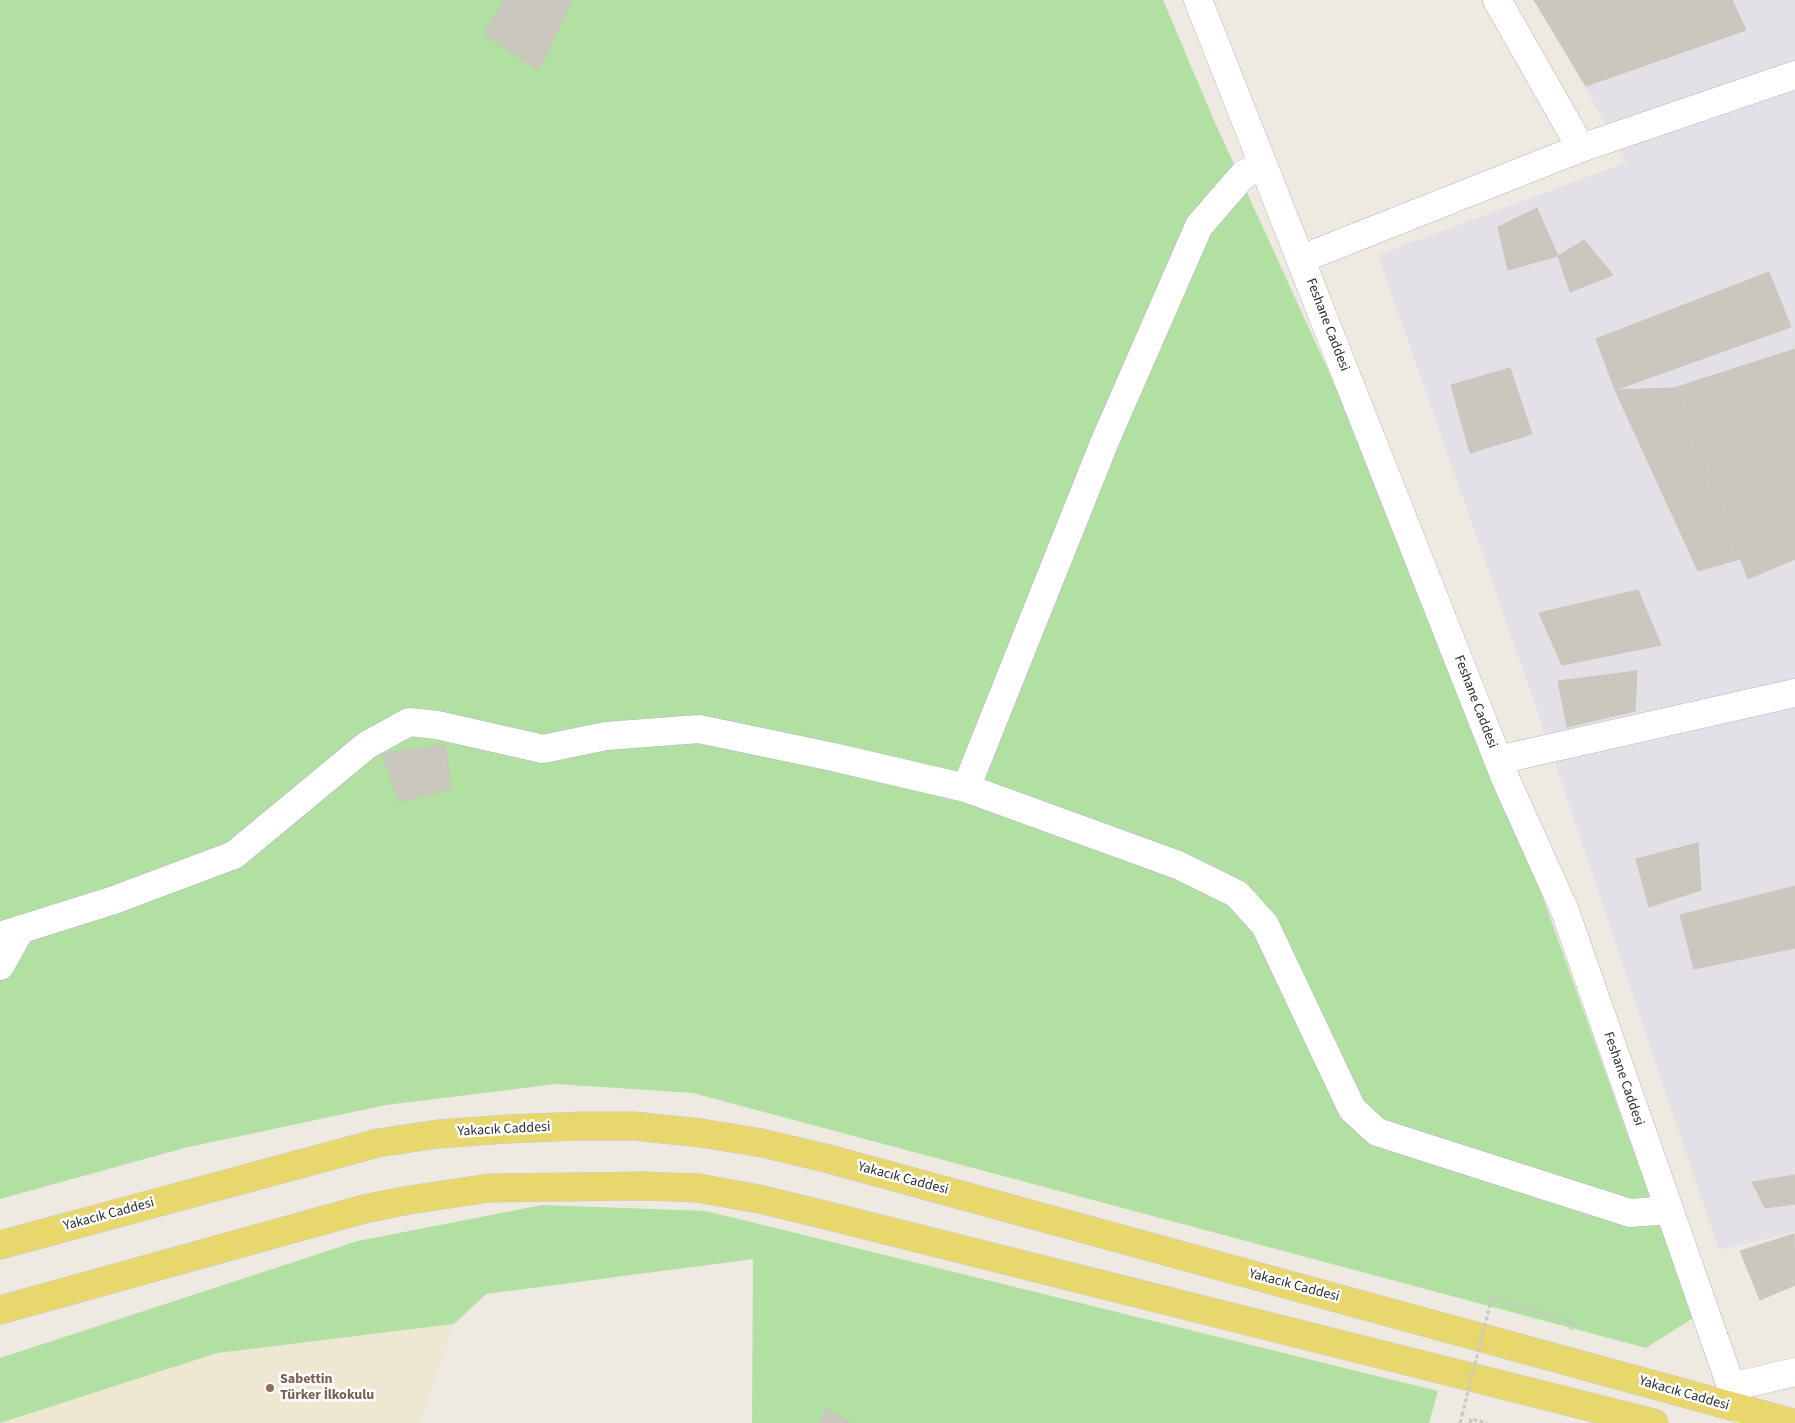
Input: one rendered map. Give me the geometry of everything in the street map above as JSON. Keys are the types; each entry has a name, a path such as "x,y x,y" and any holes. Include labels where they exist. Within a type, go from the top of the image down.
{"main road":[{"name":"Yakacık Caddesi","path":"0,1244 378,1144 438,1134 507,1129 634,1126 762,1142 829,1159 1735,1398 1793,1423"},
{"path":"0,1310 364,1209 409,1200 489,1188 644,1186 698,1188 797,1208 1637,1421"}],"street":[{"name":"Feshane Caddesi","path":"1198,0 1498,760 1565,910 1735,1398"},
{"path":"1497,0 1581,148"},
{"path":"1301,260 1581,148 1795,75"},
{"path":"966,788 1105,441 1199,226 1244,174 1263,166"},
{"path":"1498,760 1795,693"},
{"path":"0,966 11,933 114,900 234,855 367,745 409,722 437,725 543,749 606,736 699,729 966,788 1178,865 1237,894 1265,925 1352,1109 1377,1132 1630,1213 1669,1210"},
{"path":"1735,1398 1795,1372"}],"path":[{"path":"1460,1423 1492,1297 1573,1323"},
{"path":"1470,1423 1470,1420 1487,1423"}],"shaded area":[{"path":"1535,0 1795,0 1795,1232 1719,1250 1535,704 1378,255 1627,162"},
{"name":"Sabettin Türker İlkokulu","path":"454,1324 419,1423 0,1423 217,1353"}],"green space":[{"path":"0,0 1163,0 1213,118 1451,640 1693,1318 1646,1348 693,1093 556,1084 386,1105 184,1148 0,1199"},
{"path":"542,1205 706,1211 1438,1391 1429,1423 752,1423 753,1259 486,1294 454,1324 217,1353 0,1423 0,1358 358,1241"}],"building":[{"path":"504,0 572,0 539,70 483,34"},
{"path":"1534,0 1732,0 1746,30 1586,86"},
{"path":"1537,208 1558,256 1508,270 1498,227"},
{"path":"1584,240 1613,275 1570,292 1558,256"},
{"path":"1769,272 1791,327 1615,390 1596,339"},
{"path":"1795,349 1795,559 1748,579 1674,388"},
{"path":"1510,368 1532,434 1470,453 1451,385"},
{"path":"1674,388 1740,559 1698,571 1615,390"},
{"path":"1638,590 1661,645 1562,665 1539,613"},
{"path":"1637,671 1635,711 1567,727 1558,681"},
{"path":"445,745 451,789 399,802 382,753"},
{"path":"1698,843 1701,890 1649,907 1636,859"},
{"path":"1795,886 1795,948 1694,969 1680,915"},
{"path":"1795,1175 1795,1204 1765,1208 1752,1182"},
{"path":"1794,1234 1795,1285 1760,1300 1740,1251"},
{"path":"827,1409 851,1423 819,1423"}],"place":[{"name":"Sabettin Türker İlkokulu","path":"270,1388"}]}
